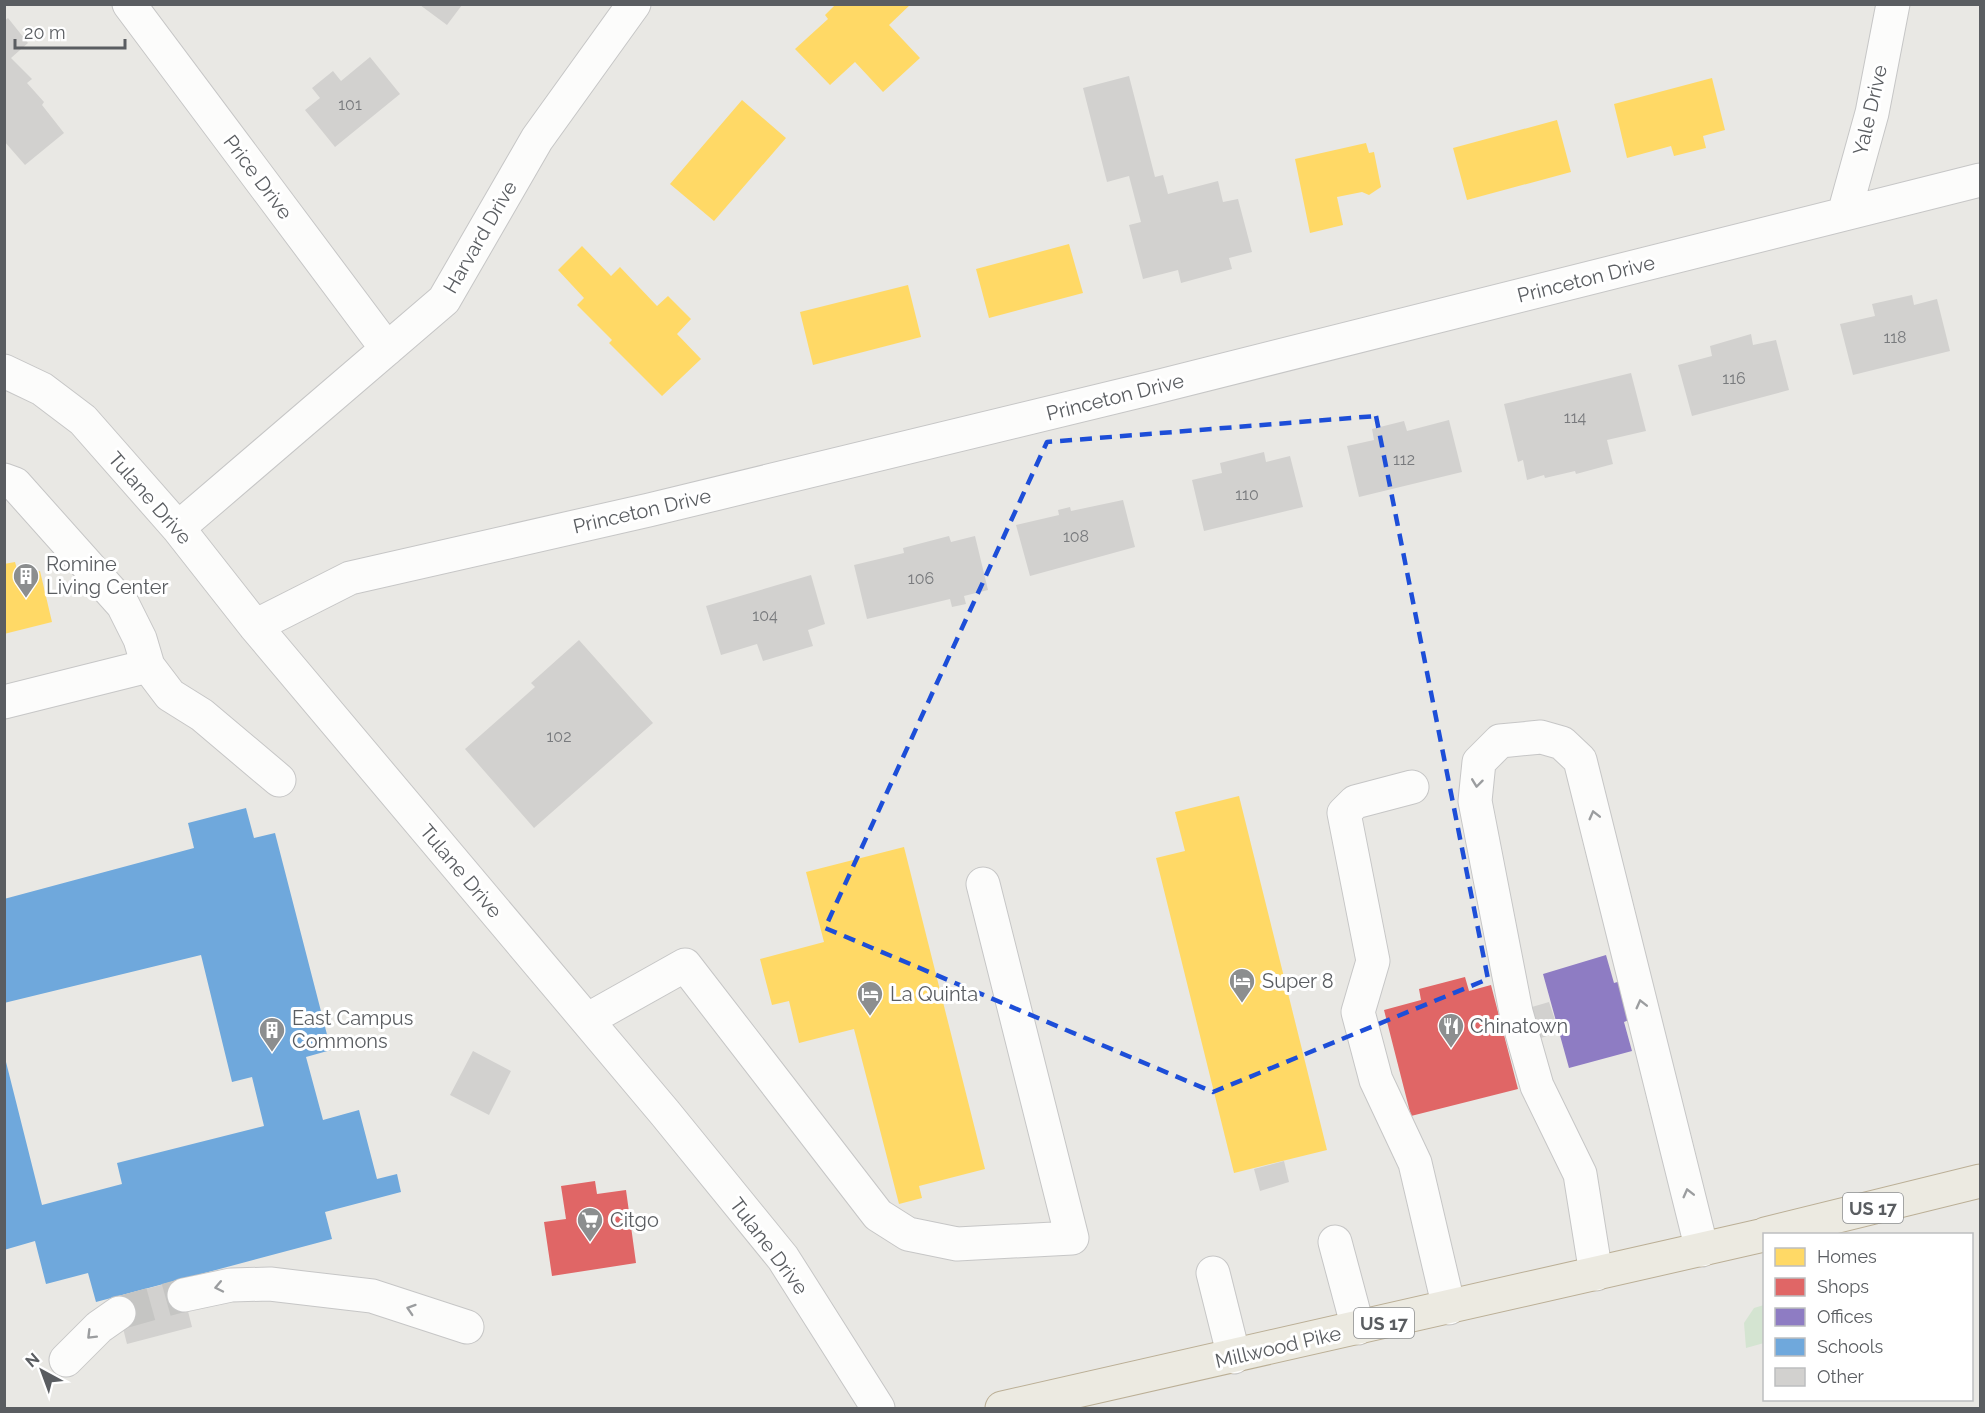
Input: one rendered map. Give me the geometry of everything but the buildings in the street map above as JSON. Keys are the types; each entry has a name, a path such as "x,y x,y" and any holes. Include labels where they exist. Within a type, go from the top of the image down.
{"highway":[{"name":"Millwood Pike","path":"1773,1233 1980,1181"},
{"name":"Millwood Pike","path":"1002,1408 1763,1235"}],"street":[{"name":"Price Drive","path":"129,4 387,349"},
{"name":"Harvard Drive","path":"177,528 444,300 537,139 634,4"},
{"name":"Yale Drive","path":"1844,214 1872,113 1893,4"},
{"name":"Princeton Drive","path":"255,626 350,578 649,510 1152,388 1980,180"},
{"name":"Tulane Drive","path":"4,371 42,389 83,420 177,528 255,626 587,1020 783,1258 878,1408"},
{"path":"4,480 15,484 123,605 140,639 148,666 170,695 202,715 279,780"},
{"path":"4,702 148,666"},
{"path":"1596,1274 1580,1174 1537,1086 1516,1012 1475,801 1479,762 1500,741 1541,737 1562,743 1580,760 1702,1250"},
{"path":"1412,787 1355,802 1344,813 1373,961 1358,1012 1376,1080 1415,1164 1449,1308"},
{"path":"587,1020 685,965 878,1215 908,1234 957,1244 1072,1238 983,884"},
{"path":"1335,1242 1358,1328"},
{"path":"1213,1273 1233,1357"},
{"path":"184,1295 231,1285 270,1284 372,1296 466,1327"},
{"path":"66,1360 99,1327 119,1313"}],"highlighted area":[{"path":"1376,416 1488,979 1213,1092 825,928 1047,442"}],"green space":[{"path":"1763,1305 1763,1343 1746,1348 1744,1323 1754,1308"}],"tunnel":[{"path":"119,1313 184,1295"}],"place":[{"name":"Romine Living Center","path":"26,599"},
{"name":"Super 8","path":"1242,1004"},
{"name":"La Quinta","path":"870,1017"},
{"name":"Chinatown","path":"1451,1049"},
{"name":"East Campus Commons","path":"272,1053"},
{"name":"Citgo","path":"590,1243"}]}
